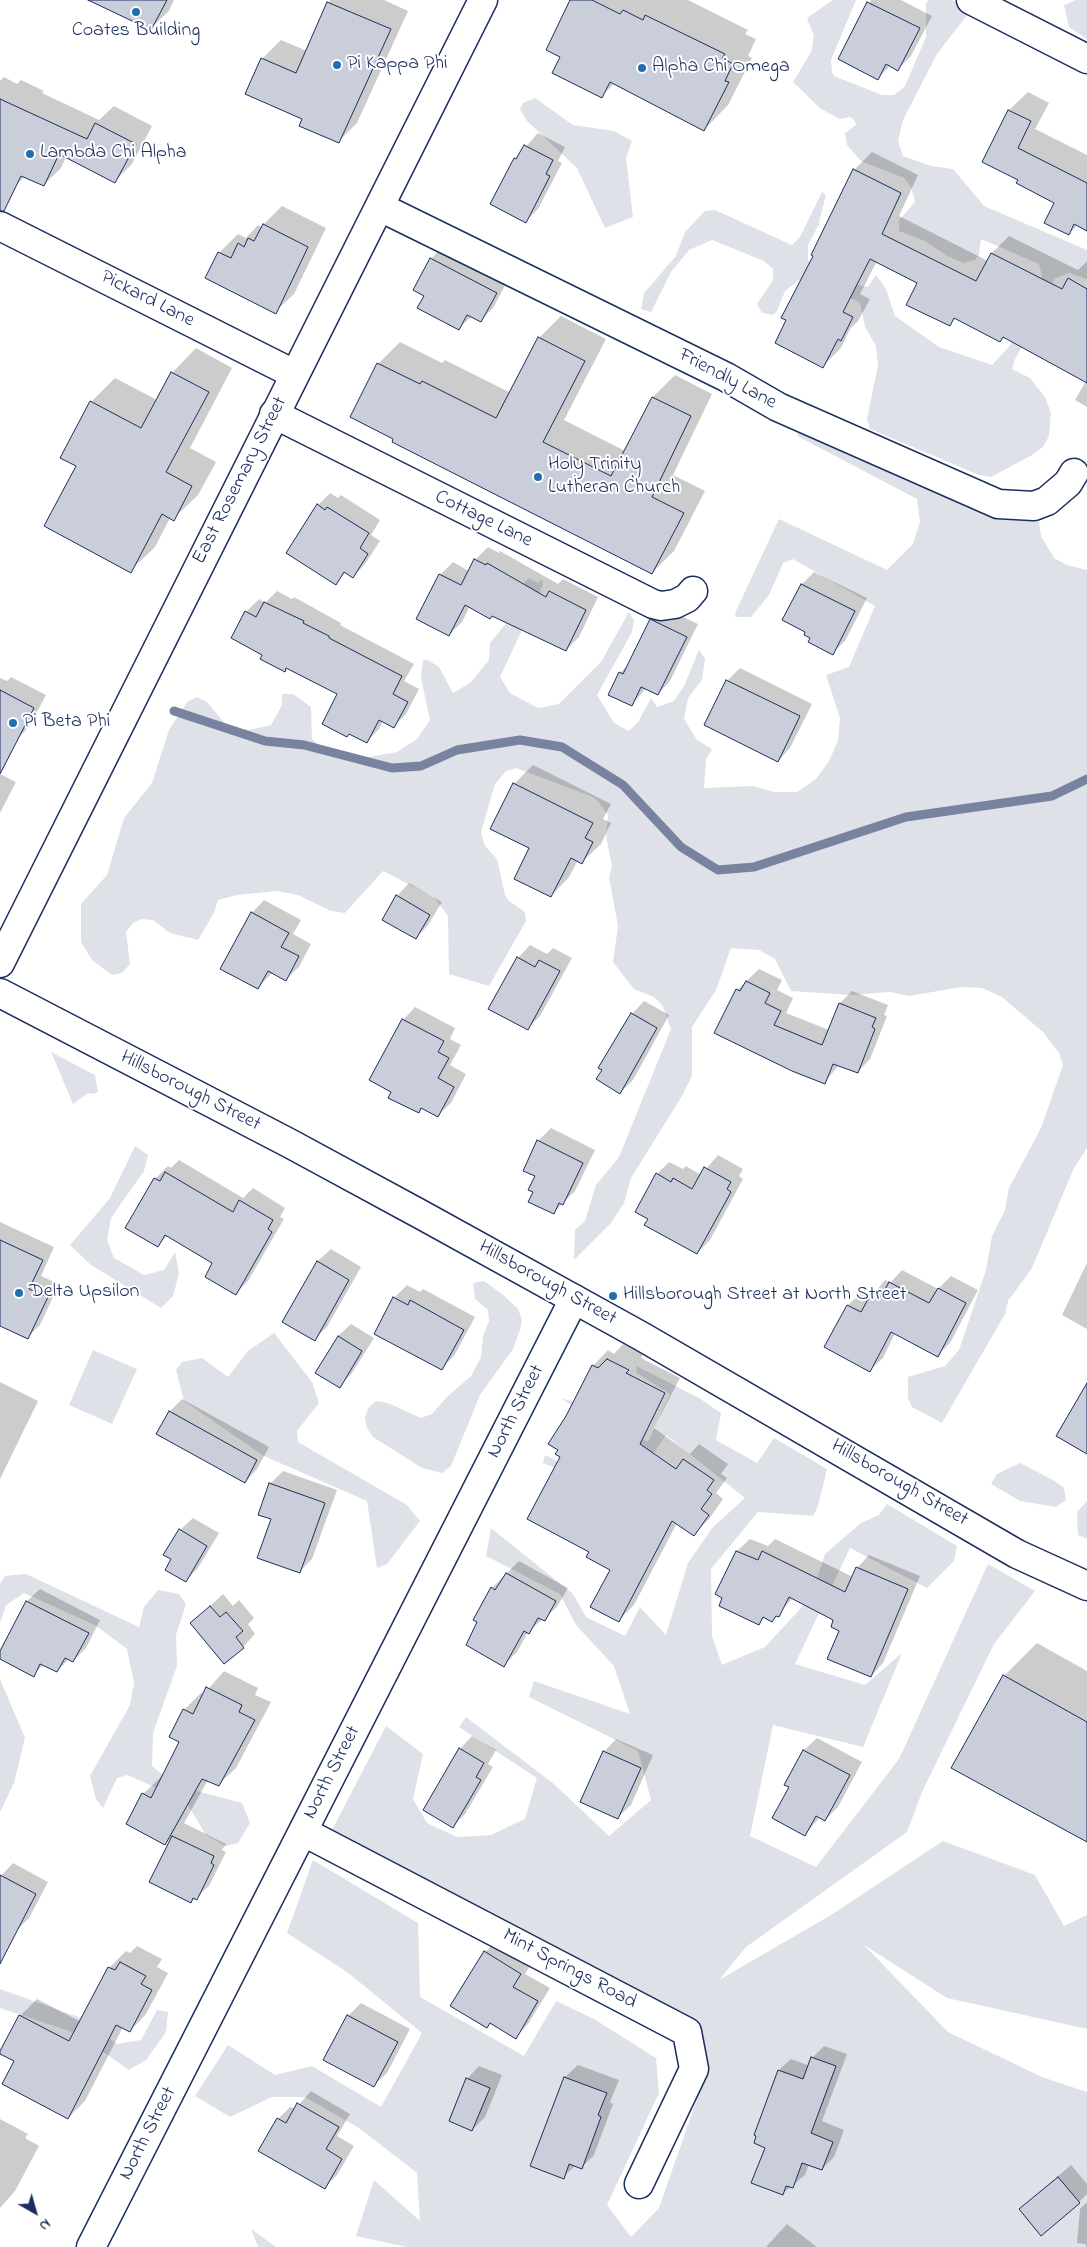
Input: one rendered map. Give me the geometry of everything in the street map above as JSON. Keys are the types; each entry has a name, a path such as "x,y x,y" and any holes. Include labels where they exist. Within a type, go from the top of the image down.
{"street":[{"name":"East Rosemary Street","path":"0,963 294,374 484,0"},
{"path":"971,0 1087,58"},
{"name":"Friendly Lane","path":"380,208 726,377 778,408 998,504 1034,506 1047,501 1058,494 1074,473"},
{"name":"Pickard Lane","path":"0,226 294,374"},
{"name":"Cottage Lane","path":"274,414 653,604 661,606 675,604 693,591"},
{"name":"Hillsborough Street","path":"0,994 289,1143 574,1299 818,1437 1017,1554 1087,1586"},
{"name":"North Street","path":"91,2247 574,1299"},
{"name":"Mint Springs Road","path":"304,1832 687,2032 694,2069 639,2184"}],"shaded area":[{"path":"833,0 856,0 831,60 834,76 882,95 894,95 905,86 926,37 926,4 928,0 951,0 977,8 968,14 937,54 903,120 898,141 903,156 931,166 953,169 984,206 1087,250 1087,279 1069,273 1054,279 1047,304 1015,359 1012,369 1030,378 1045,397 1051,413 1049,436 1043,447 1032,455 991,477 979,475 870,429 867,419 878,365 876,346 865,327 860,303 855,300 799,280 785,291 777,311 773,315 762,313 757,304 773,280 773,269 764,261 712,240 689,250 671,272 651,312 641,309 644,293 676,256 685,232 705,211 715,210 792,245 800,237 822,192 826,195 818,226 808,245 808,261 850,283 868,287 876,275 886,289 895,316 939,347 992,365 1008,348 1027,319 1043,280 1039,264 981,239 979,255 975,260 964,263 947,256 925,241 899,231 899,220 915,202 911,187 904,178 861,161 847,145 845,133 856,125 854,120 850,117 840,119 821,109 793,82 811,52 814,36 807,18"},
{"path":"1076,0 1087,0 1087,39 1069,27 1064,5"},
{"path":"535,98 573,125 614,131 632,141 626,158 633,217 605,228 577,168 526,120 520,109 523,103"},
{"path":"801,426 972,508 1039,522 1041,536 1054,558 1067,565 1087,570 1087,1148 1074,1168 1032,1268 1008,1301 1005,1314 942,1423 912,1407 908,1398 908,1377 945,1366 959,1350 986,1270 992,1236 1005,1210 1009,1188 1041,1128 1063,1065 1059,1053 1043,1032 1002,997 982,988 961,987 909,996 890,992 852,995 791,991 775,959 759,950 731,948 716,990 692,1027 692,1076 682,1096 631,1178 624,1203 611,1223 574,1260 575,1230 585,1221 596,1185 619,1157 671,1029 663,1006 654,997 634,989 613,962 618,926 609,878 612,866 606,837 608,815 598,801 591,796 516,768 506,771 495,784 481,832 485,846 497,859 505,895 509,901 525,912 526,921 489,986 449,974 448,916 434,897 383,871 345,913 331,911 298,895 277,891 237,895 218,900 214,913 198,940 170,933 153,920 142,919 133,923 126,932 130,964 122,973 112,975 92,960 81,942 81,904 107,875 124,818 152,783 169,730 187,702 197,697 207,702 228,727 249,730 271,725 282,705 282,694 293,694 311,707 312,739 321,747 364,758 397,752 417,739 430,720 421,678 423,660 428,660 439,667 453,693 470,683 489,660 490,643 512,616 513,593 529,578 538,583 542,579 543,585 500,677 510,693 538,708 559,704 601,662 629,612 634,621 632,632 597,695 614,723 629,731 638,722 651,698 657,707 674,701 684,686 699,650 705,659 702,680 688,698 684,719 697,740 712,749 706,760 704,788 753,786 774,792 797,792 816,779 829,761 838,741 840,718 826,675 849,667 875,606 793,559 783,563 769,595 751,617 735,617 736,611 779,519 887,570 913,544 920,522 917,499 799,437 797,434"},
{"path":"51,1052 95,1075 98,1092 88,1093 73,1104"},
{"path":"135,1146 148,1155 144,1171 111,1218 107,1240 114,1258 144,1275 164,1270 175,1252 179,1274 173,1296 161,1308 91,1265 70,1245 110,1198"},
{"path":"484,1281 518,1309 522,1320 520,1330 513,1349 480,1395 451,1466 442,1473 422,1468 373,1437 367,1428 365,1418 368,1408 376,1401 388,1403 421,1418 432,1414 446,1398 471,1376 481,1357 483,1336 489,1321 488,1310 475,1299 473,1283"},
{"path":"274,1333 312,1382 319,1403 297,1431 298,1442 407,1505 420,1521 387,1564 377,1568 367,1501 264,1456 184,1401 176,1370 182,1362 202,1358 228,1377 248,1351"},
{"path":"93,1350 137,1369 112,1424 69,1405"},
{"path":"636,1366 699,1398 721,1413 716,1440 757,1463 774,1438 827,1469 818,1506 813,1516 758,1512 711,1569 712,1636 722,1665 765,1647 811,1597 825,1554 861,1523 879,1515 887,1504 957,1546 954,1561 927,1588 850,1548 795,1664 865,1685 902,1653 863,1747 773,1725 750,1836 816,1867 899,1759 988,1564 1035,1591 994,1644 922,1792 907,1832 746,1947 719,1980 831,1915 943,1841 1035,1875 1064,1926 1087,1915 1087,2029 947,1998 864,1945 948,2032 1042,2077 1087,2092 1087,2247 407,2247 356,2236 374,2180 420,2221 417,2173 359,2128 305,2097 272,2097 230,2117 195,2096 228,2045 275,2075 312,2066 381,2107 422,2033 347,1972 287,1933 313,1860 418,1923 420,1997 524,2056 556,2001 594,2019 656,2058 659,2093 607,2205 631,2237 659,2208 707,2070 704,2046 688,2018 332,1830 386,1726 423,1754 413,1799 427,1823 457,1837 491,1835 525,1819 537,1778 459,1727 466,1717 554,1784 609,1836 651,1800 638,1751 529,1697 534,1681 630,1714 614,1666 576,1625 560,1594 486,1556 491,1528 573,1594 586,1617 625,1636 640,1607 666,1635 688,1563 713,1527 745,1498 666,1435 625,1496 543,1463 545,1455 614,1490 632,1441 560,1398 574,1402 648,1442 670,1394 637,1373"},
{"path":"1020,1463 1055,1481 1064,1488 1066,1500 1056,1507 1020,1501 991,1484 997,1474"},
{"path":"1087,1501 1087,1539 1078,1535 1077,1512"},
{"path":"26,1574 139,1627 144,1607 158,1590 179,1594 186,1604 176,1635 177,1666 153,1733 152,1766 177,1786 242,1803 250,1823 238,1843 225,1846 206,1835 185,1800 127,1775 117,1778 103,1808 96,1799 90,1776 130,1705 134,1683 127,1649 95,1625 24,1593 6,1605 0,1623 0,1584 5,1576"},
{"path":"0,1679 25,1738 14,1783 0,1812"},
{"path":"0,1989 78,2017 117,2044 141,2040 157,2010 168,2012 166,2032 146,2060 129,2070 78,2034 0,2008"},
{"path":"251,2229 276,2247 258,2247"}],"building":[{"name":"Coates Building","path":"88,0 167,0 151,30"},
{"name":"Alpha Chi Omega","path":"570,0 592,0 620,14 623,10 643,20 645,15 725,54 722,58 733,64 725,81 729,82 704,131 610,82 602,98 552,73 560,57 546,50"},
{"name":"Pi Kappa Phi","path":"327,2 391,29 339,143 299,126 302,119 245,94 261,58 296,73"},
{"path":"867,2 920,28 898,71 886,64 878,80 838,59"},
{"path":"0,99 87,139 95,123 136,144 115,183 59,154 44,186 21,176 4,211 0,211"},
{"path":"1008,110 1031,121 1018,148 1087,183 1087,231 1074,224 1069,235 1044,223 1054,203 1016,183 1018,180 982,162"},
{"path":"524,145 553,160 546,174 550,176 526,223 490,204 514,158 516,159"},
{"path":"853,169 901,193 882,234 976,281 991,253 1062,289 1068,278 1087,289 1087,383 1003,337 1000,342 954,318 950,326 906,305 917,283 870,259 843,312 853,317 841,341 838,339 823,368 775,343 786,320 781,318 813,256 811,255"},
{"path":"263,224 308,247 276,314 205,278 218,252 231,258 238,243 244,247 248,238 254,241"},
{"path":"430,258 497,293 481,322 467,315 459,330 417,308 424,296 413,290"},
{"name":"Holy Trinity Lutheran Church","path":"538,337 585,361 543,442 611,476 652,397 691,416 652,497 684,513 652,574 392,442 393,439 350,417 377,363 420,384 422,381 496,418"},
{"path":"171,372 209,392 166,472 192,486 174,521 162,514 131,573 44,526 76,466 60,458 90,401 141,428"},
{"path":"317,504 325,510 327,507 369,533 360,548 368,554 353,578 344,572 336,585 286,553"},
{"path":"474,559 486,565 487,563 546,597 549,591 586,610 566,651 492,616 490,619 465,605 449,636 416,619 439,574 461,585"},
{"path":"801,584 855,611 833,655 808,642 810,638 804,635 805,632 782,620"},
{"path":"264,602 304,621 303,623 329,636 329,638 402,676 393,694 408,702 394,728 379,720 367,743 349,734 347,737 322,724 337,694 286,668 285,672 260,659 262,655 231,638 245,611 256,617"},
{"path":"650,619 687,637 658,695 641,687 632,706 608,695 619,672 623,674"},
{"path":"726,680 800,716 778,762 704,725"},
{"name":"Pi Beta Phi","path":"0,690 34,708 0,774"},
{"path":"513,783 593,823 585,838 593,842 582,864 571,858 551,897 514,879 529,848 490,829"},
{"path":"396,895 430,915 416,939 382,920"},
{"path":"251,912 289,933 281,947 299,956 286,981 268,971 258,989 220,969"},
{"path":"517,957 535,967 539,960 560,971 528,1030 488,1009"},
{"path":"746,981 770,993 765,1003 781,1011 774,1025 822,1045 839,1003 876,1018 872,1027 875,1029 858,1073 833,1064 825,1084 792,1071 714,1033 736,989 740,991"},
{"path":"631,1013 657,1028 620,1094 596,1079 602,1070 598,1068"},
{"path":"402,1019 444,1041 438,1052 449,1058 438,1078 454,1087 438,1117 421,1108 419,1113 388,1098 391,1092 369,1080"},
{"path":"537,1140 583,1163 563,1205 559,1203 554,1214 528,1202 533,1192 528,1190 535,1176 523,1171"},
{"path":"704,1167 731,1182 727,1189 731,1192 697,1254 644,1225 648,1219 635,1212 656,1173 671,1182 673,1178 692,1189"},
{"path":"165,1172 233,1212 239,1200 273,1220 268,1229 272,1232 236,1295 205,1277 212,1263 165,1235 158,1247 125,1228 154,1178 160,1181"},
{"name":"Delta Upsilon","path":"0,1240 43,1260 29,1289 48,1297 28,1339 0,1326"},
{"path":"317,1261 349,1280 315,1341 282,1322"},
{"path":"889,1282 929,1303 938,1288 966,1303 938,1357 891,1332 870,1372 824,1347 847,1305 861,1312 872,1292 881,1297"},
{"path":"393,1297 408,1305 410,1300 464,1330 442,1370 374,1334"},
{"path":"338,1336 362,1351 340,1388 315,1373"},
{"path":"607,1359 629,1370 626,1373 665,1393 640,1444 676,1469 683,1459 714,1480 707,1490 712,1494 701,1509 709,1515 694,1536 672,1521 619,1622 590,1607 610,1570 586,1557 589,1552 527,1519 560,1457 555,1454 558,1450 548,1444 566,1416 592,1365 598,1368"},
{"path":"1087,1383 1087,1454 1056,1436"},
{"path":"169,1411 257,1460 245,1483 156,1434"},
{"path":"269,1483 325,1503 300,1573 257,1558 271,1519 258,1515"},
{"path":"179,1529 207,1546 186,1582 165,1570 171,1559 163,1555"},
{"path":"736,1551 758,1560 762,1551 845,1592 856,1567 908,1589 871,1677 827,1659 839,1631 831,1627 833,1620 789,1597 779,1617 776,1616 772,1622 763,1617 759,1625 719,1606 722,1598 715,1594"},
{"path":"506,1573 556,1601 545,1621 538,1618 529,1634 524,1631 504,1667 466,1645 477,1622 473,1620 491,1587 495,1590"},
{"path":"26,1601 89,1633 73,1662 65,1658 57,1672 40,1664 34,1677 0,1659 0,1651"},
{"path":"210,1606 220,1617 226,1612 243,1631 236,1637 244,1648 224,1664 190,1623"},
{"path":"1003,1675 1087,1722 1087,1842 951,1768"},
{"path":"206,1687 242,1705 239,1712 255,1720 219,1786 202,1779 165,1845 126,1824 142,1793 151,1798 179,1742 169,1737 183,1709 193,1714"},
{"path":"459,1748 484,1763 476,1777 481,1780 453,1828 423,1810"},
{"path":"803,1750 850,1775 825,1821 816,1816 805,1836 772,1818 789,1787 784,1785"},
{"path":"603,1751 641,1768 618,1819 580,1802"},
{"path":"172,1836 214,1856 211,1863 214,1865 197,1900 193,1898 191,1903 149,1882"},
{"path":"0,1875 36,1894 0,1964"},
{"path":"484,1951 521,1974 513,1987 538,2001 516,2039 490,2023 487,2028 450,2006"},
{"path":"120,1962 146,1976 141,1984 152,1990 130,2032 116,2025 68,2119 2,2084 14,2061 0,2054 0,2051 19,2015 69,2041 108,1967 115,1970"},
{"path":"347,2015 398,2042 374,2087 323,2060"},
{"path":"811,2057 836,2066 811,2133 833,2142 822,2170 802,2163 793,2188 786,2186 783,2195 751,2183 765,2148 754,2143 756,2136 754,2135 778,2070 803,2079"},
{"path":"564,2077 607,2093 598,2115 601,2117 582,2169 569,2164 564,2179 530,2166"},
{"path":"466,2078 490,2088 472,2131 449,2121"},
{"path":"297,2103 339,2127 326,2149 342,2159 325,2189 258,2151 277,2118 286,2123"},
{"path":"1058,2177 1080,2203 1041,2236 1019,2209"}],"waterway":[{"path":"174,711 265,741 304,745 392,768 421,766 457,750 520,740 562,747 623,785 681,847 718,870 754,867 906,817 1052,796 1087,779"}],"place":[{"name":"Coates Building","path":"136,12"},
{"name":"Pi Kappa Phi","path":"337,65"},
{"name":"Alpha Chi Omega","path":"642,68"},
{"name":"Lambda Chi Alpha","path":"30,154"},
{"name":"Holy Trinity Lutheran Church","path":"538,477"},
{"name":"Pi Beta Phi","path":"13,723"},
{"name":"Delta Upsilon","path":"19,1293"},
{"name":"Hillsborough Street at North Street","path":"613,1296"}]}
